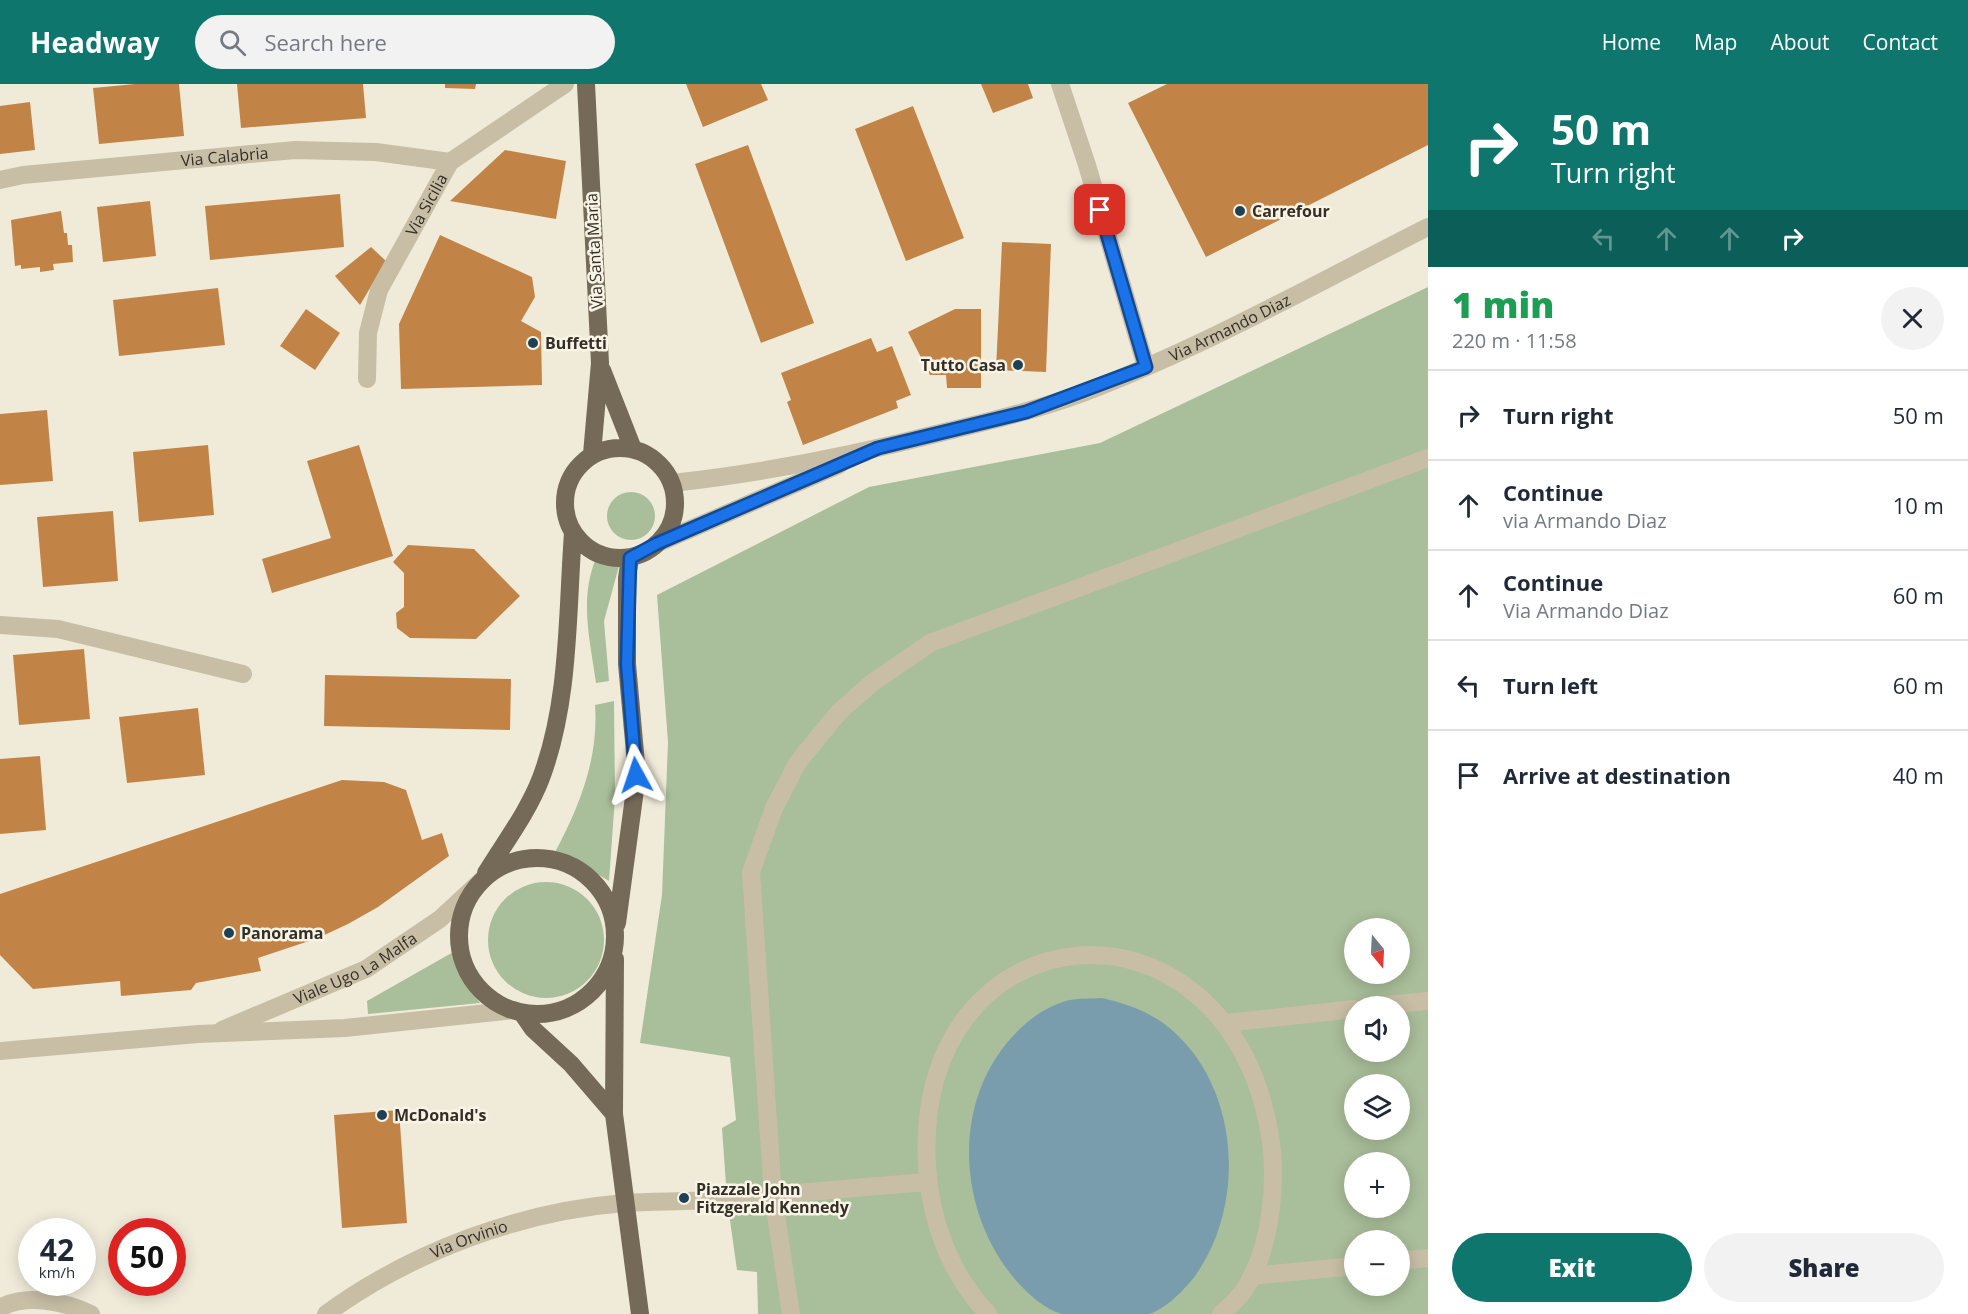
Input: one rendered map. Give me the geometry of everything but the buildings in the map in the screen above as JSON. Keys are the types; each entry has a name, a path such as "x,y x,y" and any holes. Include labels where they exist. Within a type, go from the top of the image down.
{"main road":[{"name":"Via Santa Maria","path":"586,84 600,363 592,454"},
{"path":"600,363 633,449"},
{"path":"607,448 633,449 653,458 664,469 672,483 675,499 674,516 667,532 656,544 630,558 610,558 596,553 573,533 566,516 564,498 568,481 578,466 592,454 607,448"},
{"path":"573,533 561,689 548,756 529,804 483,879 468,897 460,919 459,942 464,965 476,985 493,1000 518,1012 571,1064 614,1114"},
{"path":"518,1012 554,1012 584,999 599,984 610,966 616,940 636,775 627,664 630,558"},
{"path":"483,879 501,866 523,858 546,857 568,863 587,874 602,891 612,912 616,940 614,1114 640,1314"}],"street":[{"name":"Via Sicilia","path":"367,379 368,333 378,290 450,162 565,84"},
{"path":"1059,84 1087,165 1146,367"},
{"name":"Via Calabria","path":"0,180 23,175 295,150 376,152 450,162"},
{"name":"Via Armando Diaz","path":"672,483 755,473 878,448 1026,412 1146,367 1428,227"},
{"path":"656,544 878,448"},
{"path":"791,1314 773,1195 751,872 774,808 798,762 839,712 872,683 930,643 1428,458"},
{"path":"0,625 58,629 243,674"},
{"name":"Viale Ugo La Malfa","path":"212,1034 366,969 440,919 483,879"},
{"path":"988,1314 964,1287 947,1251 936,1220 928,1182 926,1136 932,1095 948,1043 967,1014 980,1000 1011,977 1062,957 1097,955 1133,960 1183,983 1207,1002 1226,1023 1241,1048 1261,1096 1273,1161 1268,1225 1252,1276 1240,1296 1221,1314"},
{"path":"1410,1003 1428,1001"},
{"path":"1226,1023 1344,1010"},
{"name":"Viale Ugo La Malfa","path":"0,1051 212,1034 345,1028 518,1012"},
{"name":"Via Orvinio","path":"326,1314 415,1262 471,1238 530,1220 626,1203 683,1202 928,1182"},
{"path":"1410,1260 1428,1258"},
{"path":"1252,1276 1344,1267"},
{"path":"0,1308 28,1300 55,1304 91,1314"}],"green space":[{"path":"1428,287 1428,1314 758,1314 757,1272 737,1270 727,1199 722,1128 736,1120 730,1057 640,1043 662,895 668,742 657,595 869,487 1100,443"},
{"path":"626,492 636,492 648,499 655,511 655,521 648,533 636,540 626,540 611,529 607,521 607,511 618,496"},
{"path":"596,558 619,566 604,621 609,681 596,683 587,620 587,604 588,589"},
{"path":"614,701 615,797 609,881 581,864 554,854 572,819 585,782 594,744 595,705"},
{"path":"546,882 568,886 587,899 600,918 604,940 600,962 587,981 568,994 546,998 524,994 505,981 492,962 488,940 492,918 505,899 524,886"},
{"path":"455,951 467,986 480,1003 368,1014 367,1001"}],"water":[{"path":"1102,998 1149,1014 1173,1031 1195,1056 1212,1084 1223,1116 1228,1149 1228,1183 1222,1216 1211,1248 1186,1287 1175,1298 1149,1314 1062,1314 1042,1304 1014,1278 995,1251 981,1221 972,1189 969,1157 971,1124 979,1093 993,1064 1012,1037 1031,1019 1046,1009 1070,1000"}],"place":[{"name":"Carrefour","path":"1240,211"},
{"name":"Buffetti","path":"533,343"},
{"name":"Tutto Casa","path":"1018,365"},
{"name":"Panorama","path":"229,933"},
{"name":"McDonald's","path":"382,1115"},
{"name":"Piazzale John Fitzgerald Kennedy","path":"684,1198"}],"route":[{"path":"636,775 627,664 627,579 630,558 656,544 878,448 1026,412 1080,394 1146,367 1100,210"}]}
